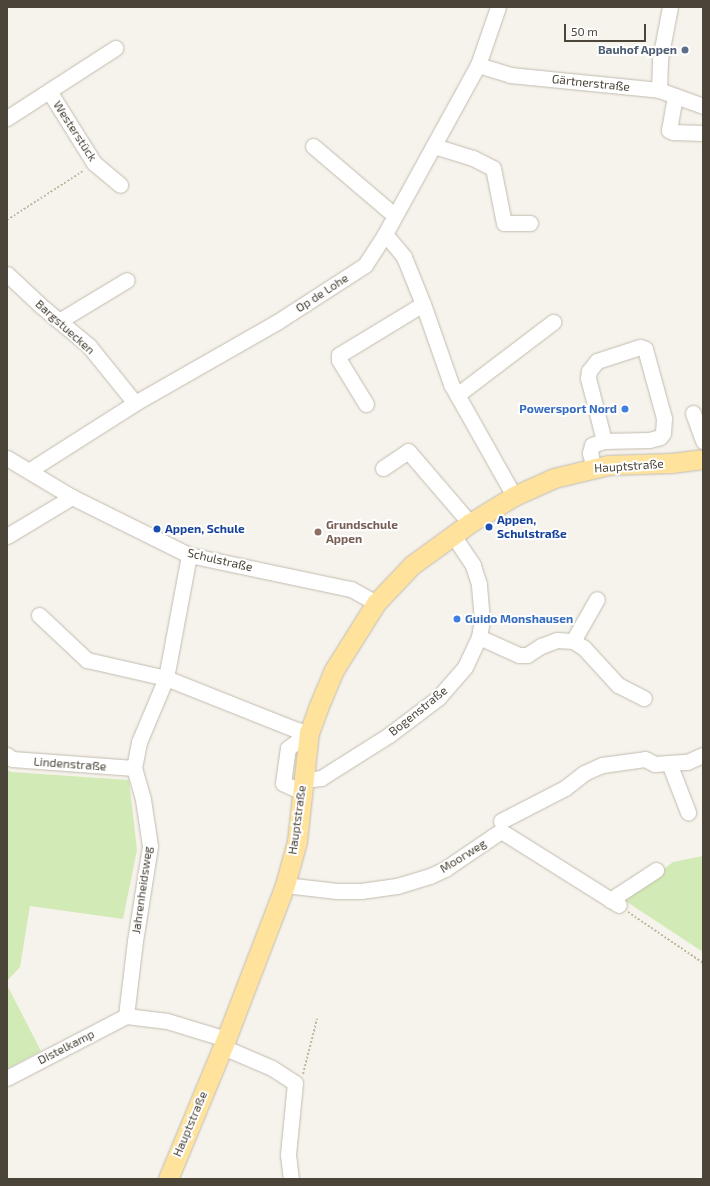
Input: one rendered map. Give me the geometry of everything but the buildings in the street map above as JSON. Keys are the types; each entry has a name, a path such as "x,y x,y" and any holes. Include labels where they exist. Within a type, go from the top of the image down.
{"main road":[{"name":"Hauptstraße","path":"168,1179 225,1043 284,886 297,841 309,733 325,689 334,670 376,603 412,565 470,523 514,496 554,478 594,468 671,463 703,459"}],"street":[{"name":"Op de Lohe","path":"30,470 135,403 278,322 365,265 385,234 394,215 478,65 498,7"},
{"path":"659,90 660,58 670,7"},
{"name":"Westerstück","path":"7,118 116,48"},
{"name":"Gärtnerstraße","path":"478,65 510,75 659,90 703,106"},
{"name":"Westerstück","path":"49,91 94,163 120,185"},
{"path":"675,96 669,130 673,132 703,133"},
{"path":"313,146 394,215"},
{"path":"434,146 473,158 493,168 504,222 530,223"},
{"path":"385,234 404,257 423,304 451,384 514,496"},
{"name":"Bargstuecken","path":"7,274 89,346 135,403"},
{"path":"59,321 127,280"},
{"path":"366,404 339,360 339,355 423,304"},
{"path":"457,395 553,322"},
{"path":"594,468 590,453 592,445 604,441 649,440 660,437 663,433 664,418 645,348 640,347 597,361 589,371 588,378 604,441"},
{"path":"693,413 703,441"},
{"path":"383,468 408,451 470,523"},
{"name":"Schulstraße","path":"7,458 30,470 72,497 189,555 351,589 376,603"},
{"path":"7,536 72,497"},
{"name":"Bogenstraße","path":"303,786 321,778 389,735 438,698 465,667 479,637 482,610 477,575 467,555 453,535"},
{"name":"Jahrenheidsweg","path":"126,1016 135,941 150,846 143,799 134,768 139,742 166,678 189,555"},
{"path":"573,641 597,599"},
{"path":"39,615 87,660 166,678 294,730 309,733"},
{"path":"479,637 519,656 527,655 541,646 557,640 573,641 584,648 618,685 644,698"},
{"name":"Lindenstraße","path":"7,755 12,759 134,768"},
{"path":"501,821 558,792 584,773 602,765 645,759 655,764 687,762 703,755"},
{"path":"669,763 688,812"},
{"name":"Moorweg","path":"284,886 337,891 361,891 397,886 430,876 445,869 501,830 614,903"},
{"path":"614,903 656,870"},
{"path":"126,1016 167,1021 225,1043 272,1068 295,1083 288,1155 291,1179"},
{"name":"Distelkamp","path":"7,1078 126,1016"}],"path":[{"path":"7,220 94,163"},
{"path":"614,903 703,963"},
{"path":"295,1083 302,1077 317,1019"}],"green space":[{"path":"7,770 12,772 129,780 137,850 123,919 30,906 20,967 7,981"},
{"path":"703,856 703,952 624,900 673,862"},
{"path":"7,985 41,1051 7,1069"}],"place":[{"name":"Bauhof Appen","path":"685,50"},
{"name":"Powersport Nord","path":"625,409"},
{"name":"Appen, Schulstraße","path":"489,527"},
{"name":"Appen, Schule","path":"157,529"},
{"name":"Grundschule Appen","path":"318,532"},
{"name":"Guido Monshausen","path":"457,619"}]}
